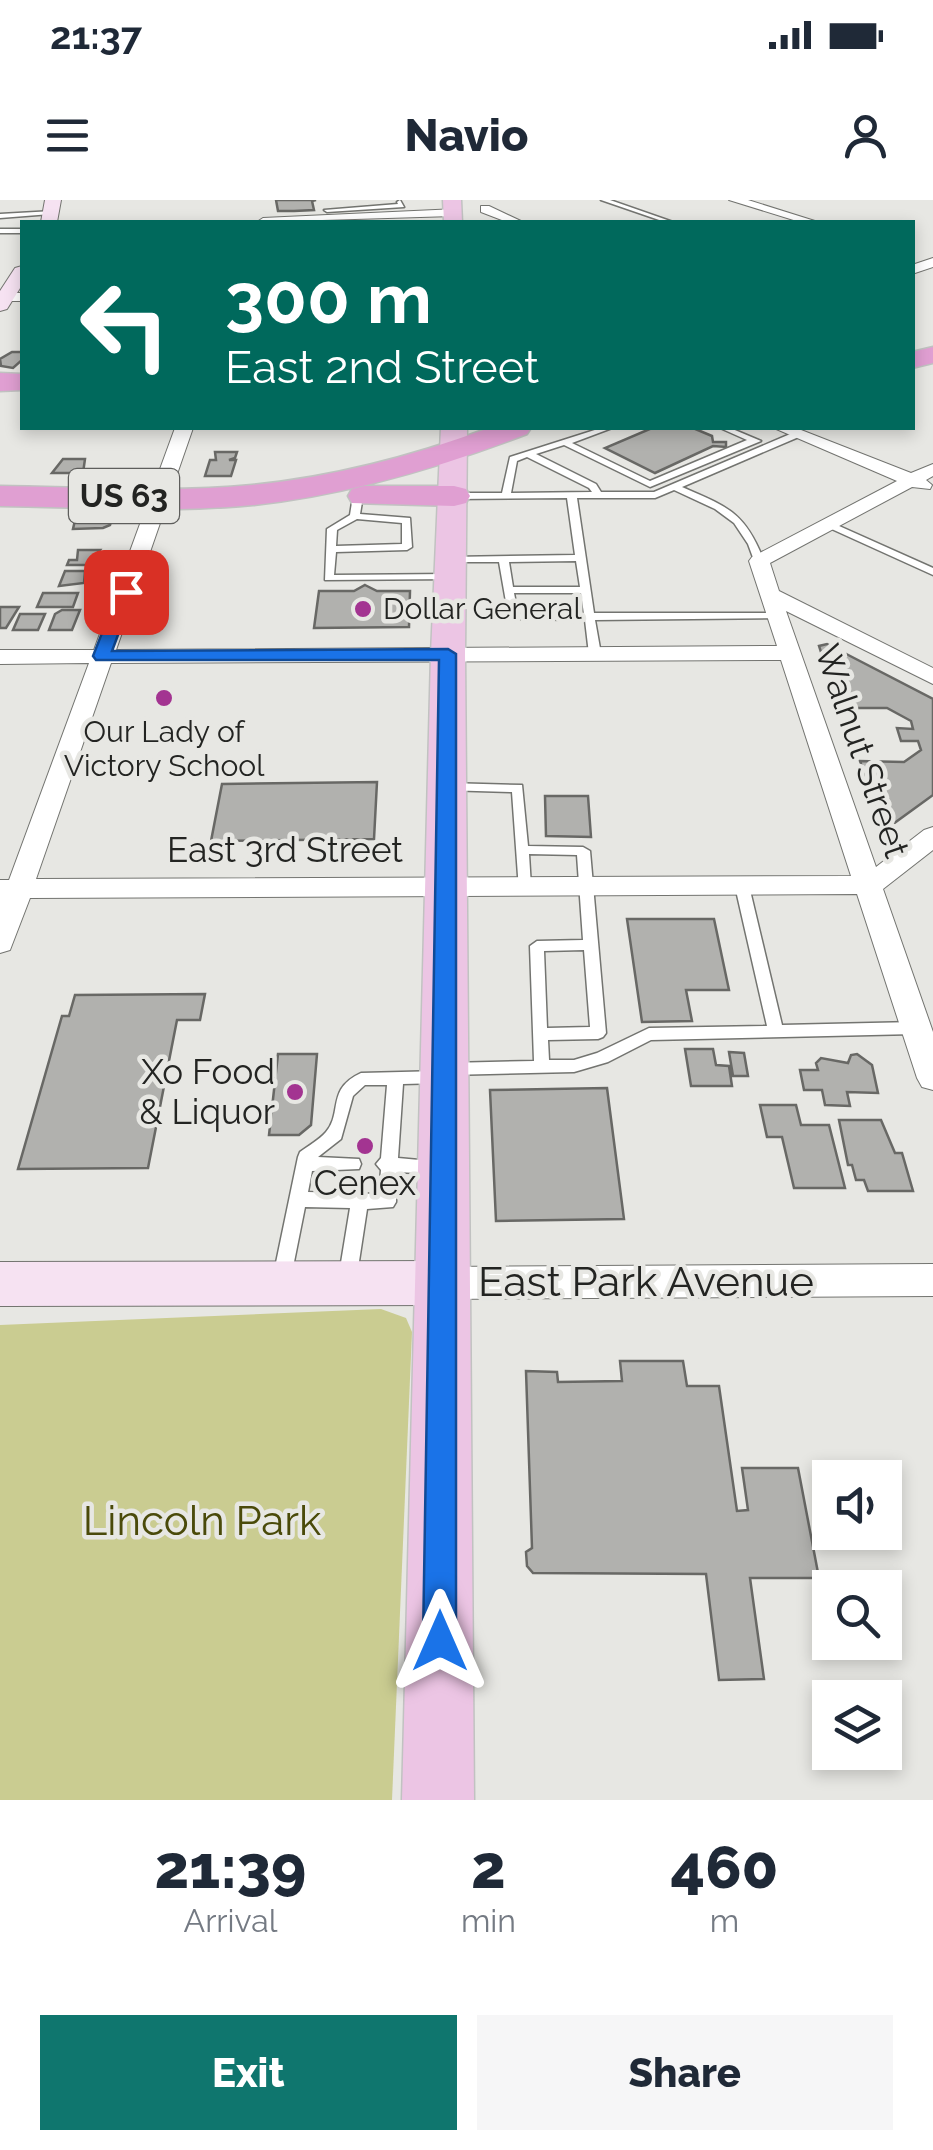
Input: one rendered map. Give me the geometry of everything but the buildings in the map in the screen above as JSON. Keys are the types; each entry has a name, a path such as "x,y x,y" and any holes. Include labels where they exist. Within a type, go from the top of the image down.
{"highway":[{"name":"US 63","path":"0,496 248,495 348,481 454,440 522,441"},
{"path":"248,495 357,506 454,496"}],"main road":[{"path":"438,1800 448,654 454,440"}],"street":[{"path":"506,200 485,209 512,220"},
{"path":"735,200 805,220"},
{"path":"297,220 329,214 453,212"},
{"path":"7,299 20,276"},
{"path":"0,943 10,889 102,656 183,430"},
{"path":"790,431 933,490"},
{"path":"760,561 933,469"},
{"name":"Walnut Street","path":"760,561 870,885 918,1010 933,1078"},
{"path":"776,606 933,677"},
{"path":"0,657 793,652"},
{"path":"870,885 933,836"},
{"name":"East 3rd Street","path":"10,889 870,885"},
{"name":"East Park Avenue","path":"0,1284 933,1280"}],"lane":[{"path":"604,200 664,220"},
{"path":"324,201 329,214 402,206 400,202"},
{"path":"0,216 51,211"},
{"path":"522,441 564,442 602,430"},
{"path":"729,430 770,446"},
{"path":"454,496 598,497 671,490 770,446 790,431"},
{"path":"650,484 754,440"},
{"path":"506,496 513,459 522,441"},
{"path":"522,441 593,486 598,497"},
{"path":"564,442 650,484 739,520 750,533 760,561"},
{"path":"572,496 594,654"},
{"path":"405,577 407,520 357,506 332,529 329,578 405,577 504,560 581,558"},
{"path":"828,524 933,572"},
{"path":"331,548 407,546"},
{"path":"504,560 514,617 589,617 776,606"},
{"path":"508,590 585,590"},
{"path":"447,787 518,788 524,887"},
{"path":"524,850 583,851 588,886 598,1032 540,1034"},
{"path":"742,886 776,1031"},
{"path":"542,1066 536,946 592,944"},
{"path":"281,1283 306,1158 334,1134 346,1093 361,1079 574,1066 602,1058 649,1034 776,1031 918,1010"},
{"path":"297,1199 387,1202 386,1164 395,1077"},
{"path":"337,1126 356,1126"},
{"path":"304,1164 353,1164"},
{"path":"386,1164 444,1168"},
{"path":"346,1283 360,1201"}],"green space":[{"name":"Lincoln Park","path":"381,1309 406,1318 412,1332 392,1800 0,1800 0,1325"}],"place":[{"name":"Dollar General","path":"363,609"},
{"name":"Our Lady of Victory School","path":"164,698"},
{"name":"Xo Food & Liquor","path":"295,1092"},
{"name":"Cenex","path":"365,1146"}],"route":[{"path":"126,592 102,656 448,654 440,1641"}]}
